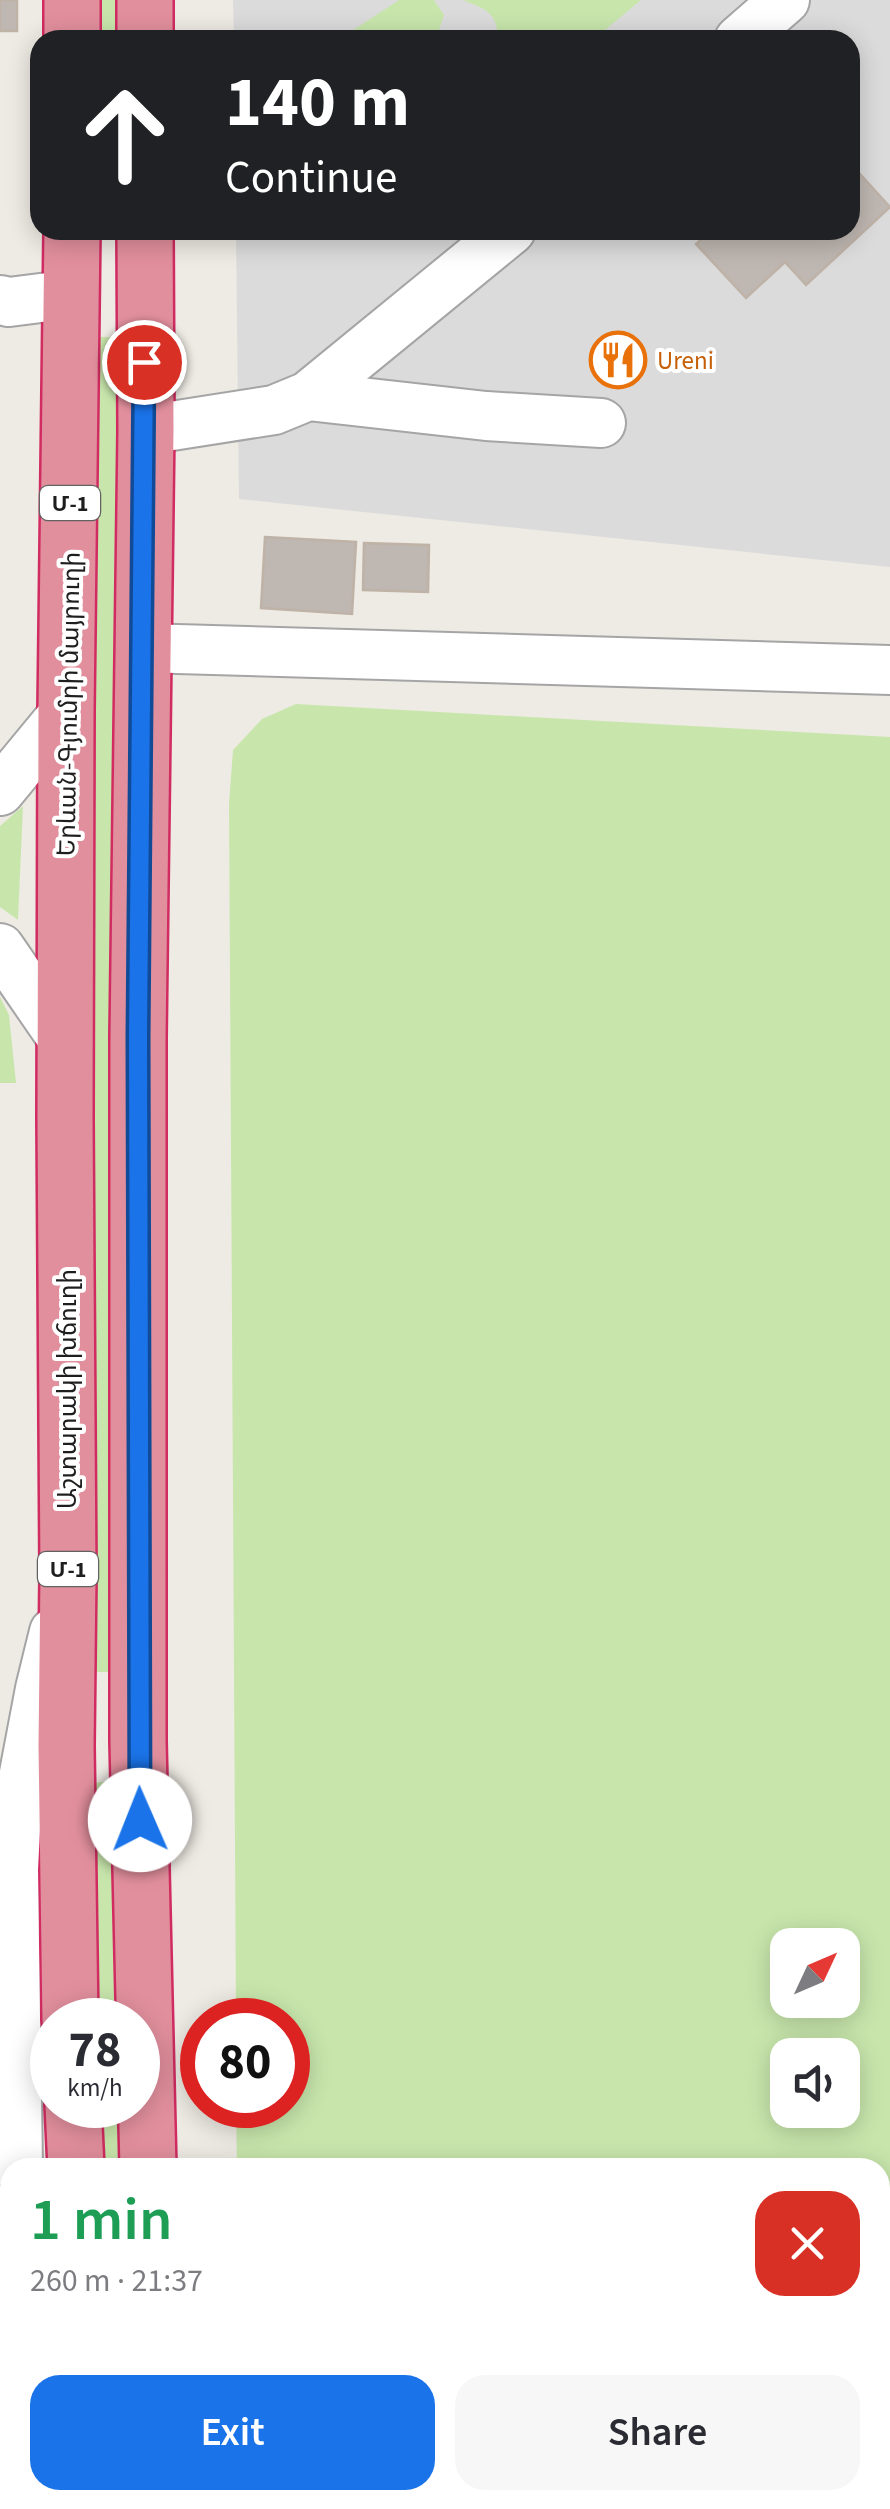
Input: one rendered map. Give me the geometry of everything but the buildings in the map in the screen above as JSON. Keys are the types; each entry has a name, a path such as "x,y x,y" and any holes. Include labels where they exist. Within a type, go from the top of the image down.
{"highway":[{"path":"72,0 72,30"},
{"path":"145,0 146,30"},
{"name":"Երևան-Գյումրի մայրուղի","path":"65,1119 72,240"},
{"path":"144,240 138,1741 148,2158"},
{"path":"72,294 143,293"},
{"name":"Աշտարակի խճուղի","path":"65,1119 70,1998"},
{"path":"66,1746 138,1741"},
{"path":"75,2128 76,2158"}],"street":[{"path":"750,30 785,0"},
{"path":"146,430 274,410 308,396 499,240"},
{"path":"0,300 72,294"},
{"path":"308,396 486,416 601,423"},
{"path":"142,648 890,670"},
{"path":"0,792 66,712"},
{"path":"0,948 66,1044"},
{"path":"18,2158 14,1869 17,1810 40,1689 68,1575"}],"shaded area":[{"path":"233,0 890,0 890,567 239,499 236,240 860,240 860,30 234,30"}],"green space":[{"path":"94,0 121,0 121,30 94,30"},
{"path":"399,0 434,0 444,15 439,30 353,30"},
{"path":"463,0 641,0 605,30 497,30 493,17"},
{"path":"93,337 121,337 117,1672 91,1672"},
{"path":"296,704 890,737 890,2158 237,2158 236,2128 310,2128 310,1998 236,1998 229,804 233,750 262,719"},
{"path":"23,806 18,920 0,907 0,826"},
{"path":"0,997 9,1015 16,1083 0,1083"},
{"path":"116,1781 121,1998 93,1998 89,1783"},
{"path":"98,2128 126,2128 128,2158 99,2158"}],"place":[{"name":"Ureni","path":"618,360"}],"route":[{"path":"140,1820 138,1037 144,362"}]}
